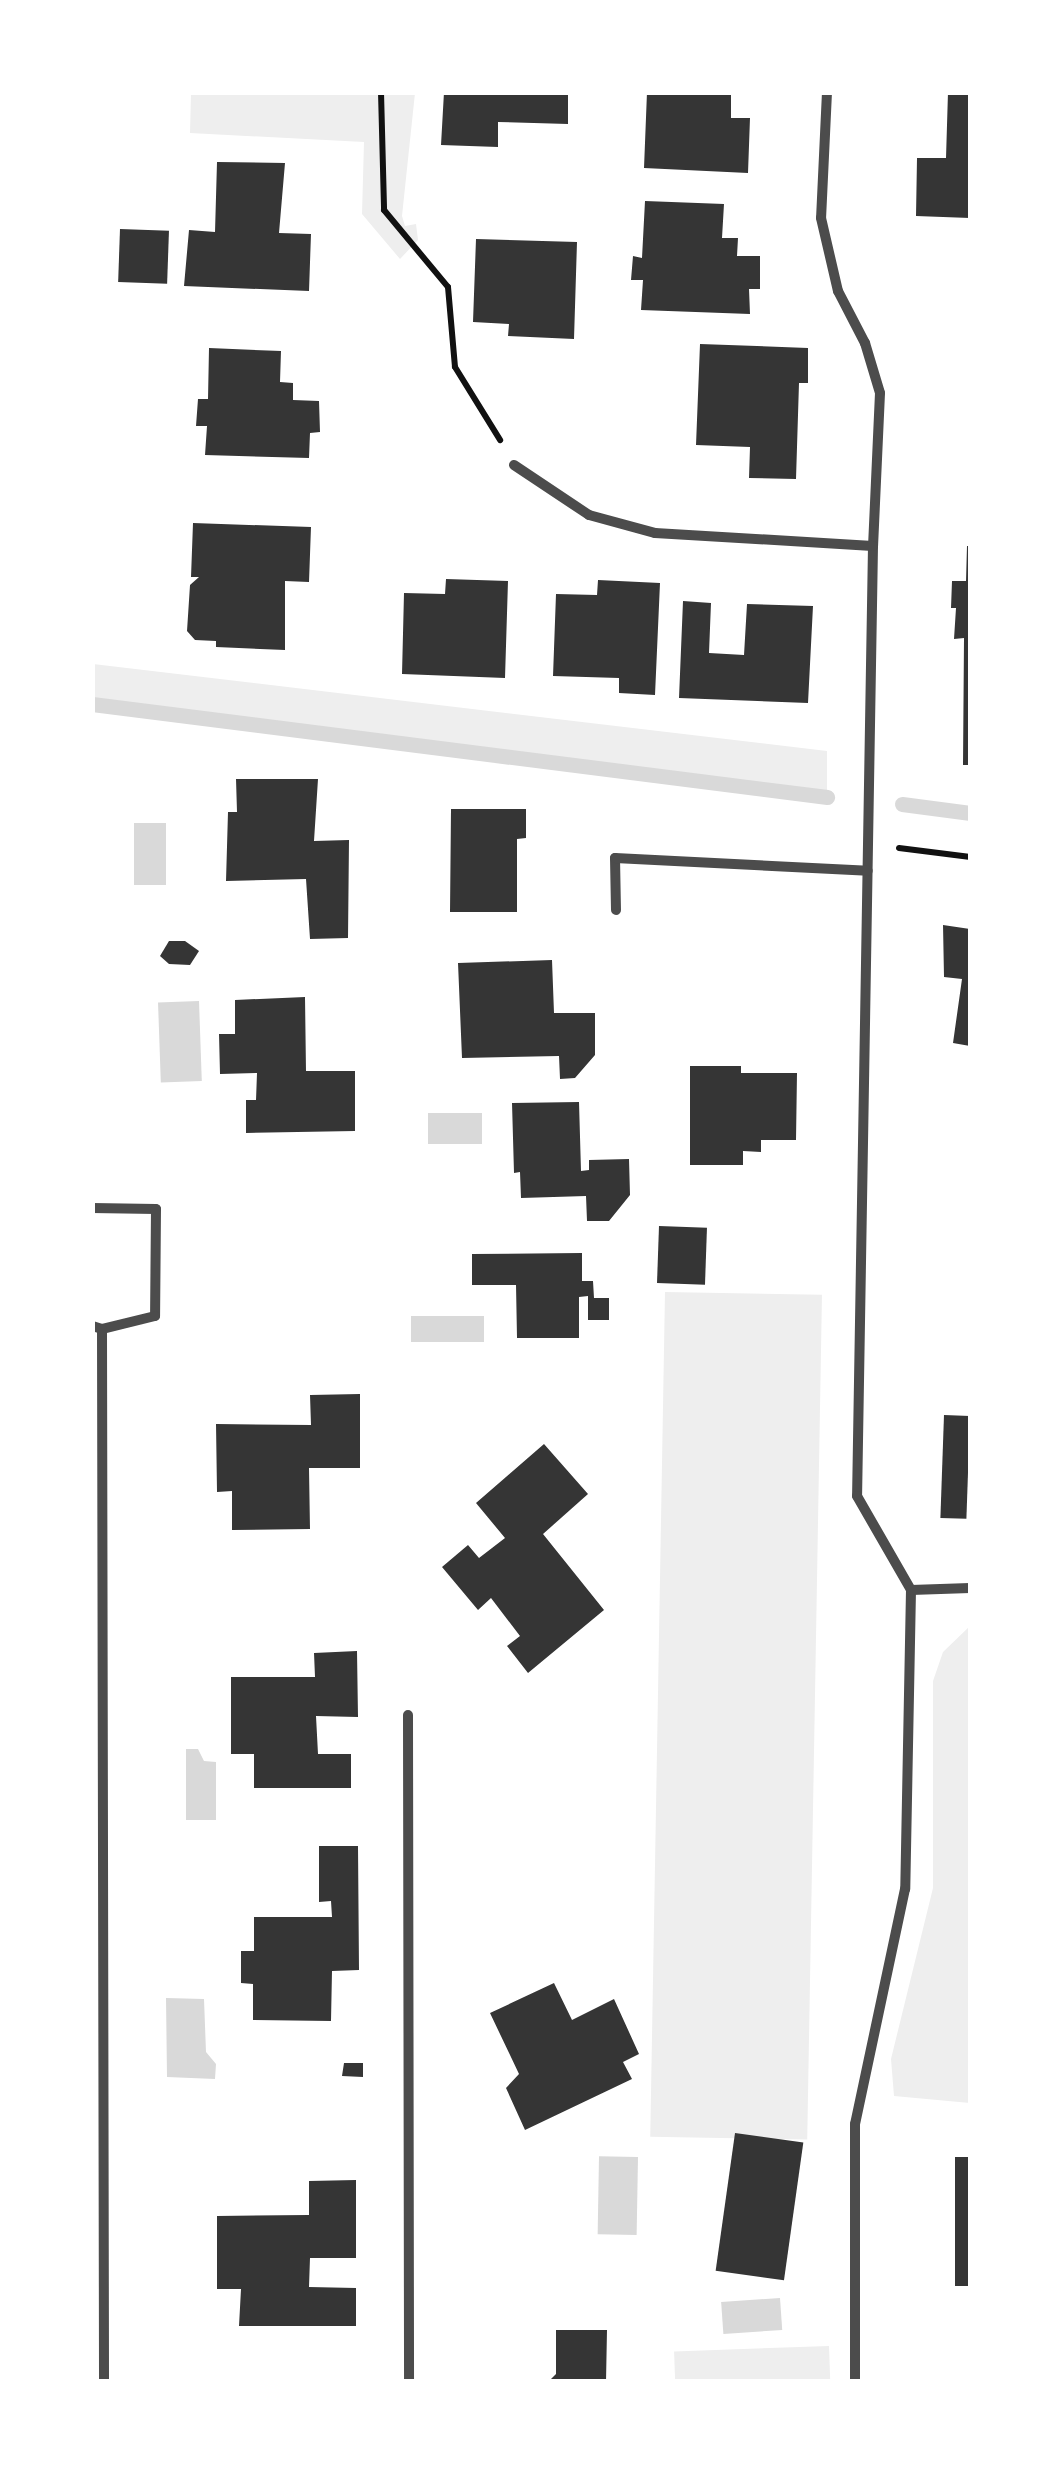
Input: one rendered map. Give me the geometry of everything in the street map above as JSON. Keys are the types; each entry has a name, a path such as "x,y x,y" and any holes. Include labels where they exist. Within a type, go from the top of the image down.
{"street":[{"path":"827,92 821,218 838,291 864,343 880,393 873,546 857,1496 910,1590 906,1889 855,2124 855,2382"},
{"path":"514,465 588,514 655,533 873,546"},
{"path":"616,910 615,858 868,871"},
{"path":"92,1208 156,1209 155,1316 97,1328 104,2382"},
{"path":"910,1590 970,1588"},
{"path":"408,1714 409,2382"}],"path":[{"path":"381,92 384,210 448,287 455,366 514,465"},
{"path":"868,844 970,858"}],"shaded area":[{"path":"191,93 415,93 402,216 405,226 416,224 418,240 400,259 362,214 364,142 190,133"},
{"path":"93,664 827,751 827,797 93,704"},
{"path":"134,823 166,823 166,885 134,885"},
{"path":"199,1001 202,1081 161,1082 158,1002"},
{"path":"428,1113 482,1113 482,1144 428,1144"},
{"path":"665,1292 822,1295 807,2140 650,2137"},
{"path":"411,1316 484,1316 484,1342 411,1342"},
{"path":"970,1626 970,2103 894,2096 891,2059 933,1888 933,1681 943,1652"},
{"path":"186,1749 198,1749 204,1761 216,1762 216,1820 186,1820"},
{"path":"166,1998 204,1999 206,2052 216,2064 215,2079 167,2077"},
{"path":"599,2156 638,2157 637,2235 598,2234"},
{"path":"780,2298 782,2330 723,2334 721,2302"},
{"path":"829,2346 830,2381 675,2382 674,2351"}],"building":[{"path":"444,92 568,92 568,124 498,122 498,147 441,145"},
{"path":"647,92 731,92 731,118 750,118 748,173 644,168"},
{"path":"948,92 970,92 970,218 916,216 917,158 946,158"},
{"path":"217,162 285,163 279,233 311,234 309,291 184,286 189,230 215,232"},
{"path":"645,201 724,204 722,238 738,238 737,256 760,256 760,289 749,289 750,314 641,310 643,280 631,280 633,256 642,258"},
{"path":"120,229 169,231 167,284 118,282"},
{"path":"476,239 577,242 574,339 508,336 509,324 473,322"},
{"path":"700,344 808,348 808,383 799,383 796,479 749,478 750,447 696,445"},
{"path":"209,348 281,351 280,382 293,383 293,400 319,401 320,432 310,433 309,458 205,455 207,426 196,426 198,399 208,399"},
{"path":"193,523 311,527 309,582 285,581 285,650 216,647 216,641 195,640 187,631 190,585 199,577 191,577"},
{"path":"967,546 970,765 963,765 964,638 954,639 956,608 951,608 952,581 966,581"},
{"path":"446,579 508,581 505,678 402,674 404,593 445,594"},
{"path":"598,580 660,583 655,695 619,693 619,678 553,676 556,594 597,595"},
{"path":"683,601 711,603 709,653 744,655 747,604 813,606 808,703 679,698"},
{"path":"236,779 318,779 314,841 349,840 348,938 310,939 306,879 226,881 228,812 237,812"},
{"path":"451,809 526,809 526,838 517,839 517,912 450,912"},
{"path":"943,925 970,929 970,1046 953,1043 962,979 944,977"},
{"path":"169,941 185,941 199,951 190,965 169,964 160,956"},
{"path":"552,960 554,1013 595,1013 595,1055 575,1078 560,1079 559,1056 462,1058 458,963"},
{"path":"305,997 306,1071 355,1071 355,1131 246,1133 246,1100 256,1100 257,1073 220,1074 219,1034 235,1034 235,1000"},
{"path":"690,1066 741,1066 741,1073 797,1073 796,1140 761,1140 761,1152 743,1151 743,1165 690,1165"},
{"path":"579,1102 581,1171 589,1170 589,1160 629,1159 630,1195 609,1221 587,1221 586,1196 521,1198 520,1172 514,1173 512,1103"},
{"path":"659,1226 707,1228 705,1285 657,1283"},
{"path":"582,1253 582,1281 593,1281 594,1298 609,1298 609,1320 588,1320 588,1296 579,1297 579,1338 517,1338 516,1285 472,1285 472,1254"},
{"path":"360,1394 360,1468 309,1468 310,1529 232,1530 232,1491 217,1492 216,1424 311,1425 310,1395"},
{"path":"944,1415 970,1416 966,1519 940,1518"},
{"path":"544,1444 588,1494 543,1534 604,1610 528,1673 507,1646 520,1636 491,1598 478,1610 442,1567 468,1545 479,1558 505,1538 476,1503"},
{"path":"357,1651 358,1717 316,1716 318,1754 351,1754 351,1788 254,1788 254,1754 231,1754 231,1677 315,1677 314,1653"},
{"path":"319,1846 358,1846 359,1970 332,1971 331,2021 253,2020 253,1984 241,1983 241,1951 254,1951 254,1917 332,1917 331,1901 319,1902"},
{"path":"554,1983 572,2020 614,1999 639,2054 623,2062 632,2079 525,2130 506,2088 519,2074 490,2013"},
{"path":"344,2063 363,2063 363,2077 342,2076"},
{"path":"735,2133 803,2143 784,2280 716,2271"},
{"path":"955,2157 970,2157 970,2286 955,2286"},
{"path":"356,2180 356,2258 310,2258 309,2287 356,2288 356,2326 239,2326 241,2289 217,2289 217,2216 309,2215 309,2181"},
{"path":"556,2330 607,2330 606,2382 548,2382 556,2374"}],"waterway":[{"path":"92,704 827,797"},
{"path":"902,804 970,813"}]}
